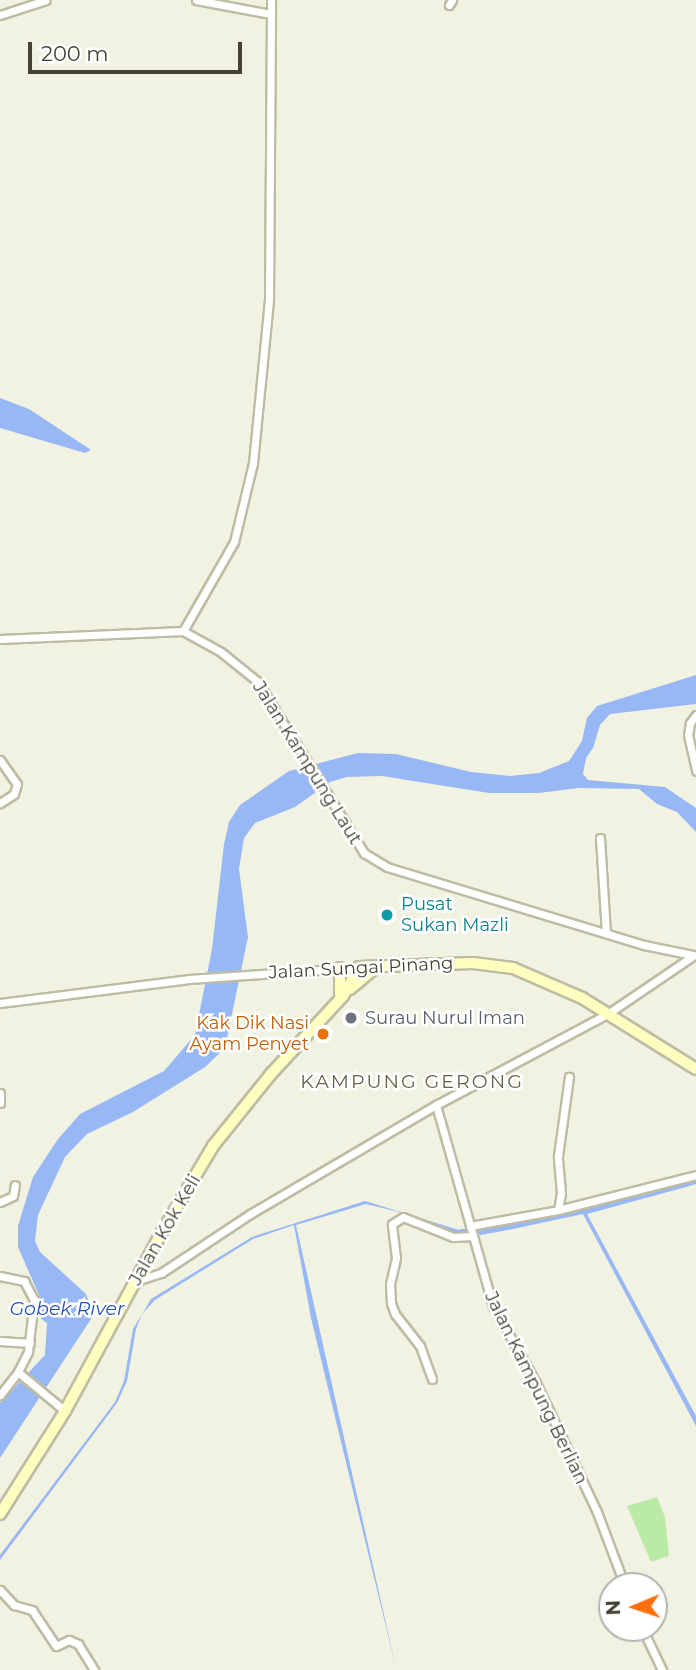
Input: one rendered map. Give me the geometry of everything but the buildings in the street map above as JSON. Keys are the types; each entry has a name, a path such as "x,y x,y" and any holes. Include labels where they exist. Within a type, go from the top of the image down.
{"street":[{"path":"0,15 46,0"},
{"path":"197,0 271,14"},
{"path":"0,639 183,631 234,542 253,463 269,299 271,0"},
{"name":"Jalan Kampung Laut","path":"183,631 220,652 257,681 364,853 387,867 606,933 695,955"},
{"path":"696,715 690,723 688,735 696,771"},
{"path":"0,760 17,783 14,794 0,803"},
{"path":"600,838 606,933"},
{"path":"136,1281 148,1279 191,1255 250,1214 436,1105 609,1013 695,955"},
{"name":"Jalan Sungai Pinang","path":"0,1003 189,979 359,967 499,965 555,984 609,1013 696,1069"},
{"name":"Jalan Kok Keli","path":"0,1514 177,1206 232,1120 340,999 359,967"},
{"path":"340,999 376,967"},
{"path":"340,968 340,999"},
{"path":"558,1210 561,1193 558,1156 569,1077"},
{"path":"0,1093 0,1103"},
{"name":"Jalan Kampung Berlian","path":"436,1105 493,1306 536,1383 597,1511 620,1572"},
{"path":"470,1226 558,1210 696,1175"},
{"path":"0,1202 13,1196 15,1185"},
{"path":"432,1380 419,1346 395,1314 391,1303 390,1284 396,1258 392,1224 402,1217 453,1237 473,1236"},
{"path":"0,1276 24,1281 33,1296 30,1343 21,1374 0,1395"},
{"path":"0,1342 30,1343"},
{"path":"21,1374 61,1408"},
{"path":"0,1590 14,1605 32,1609 56,1646 69,1640 78,1644 94,1670"},
{"path":"649,1642 662,1670"}],"green space":[{"path":"657,1497 665,1517 669,1556 651,1562 627,1506"}],"water":[{"path":"0,398 29,409 91,450 85,453 0,428"},
{"name":"Gobek River","path":"696,675 696,704 610,714 600,725 593,748 586,758 583,774 588,780 665,787 696,808 696,832 677,812 657,804 639,789 578,788 539,793 489,793 382,776 347,777 330,782 295,807 255,823 244,838 239,869 248,937 225,1048 205,1067 133,1112 87,1134 65,1157 38,1215 35,1241 40,1252 86,1294 92,1309 91,1319 0,1458 0,1403 45,1355 47,1323 41,1319 39,1295 18,1247 18,1226 33,1177 58,1139 80,1114 164,1071 195,1035 212,949 224,844 229,822 240,805 289,771 358,753 396,754 471,772 510,776 539,773 569,761 582,741 587,718 597,706"},
{"path":"696,1178 696,1184 587,1214 696,1416 696,1426 583,1214 480,1235 477,1231 652,1193"},
{"name":"Gobek River","path":"365,1201 459,1230 462,1233 458,1234 399,1212 366,1204 296,1225 396,1668 311,1318 294,1225 253,1239 155,1300 142,1314 151,1299 252,1237"},
{"path":"142,1314 136,1329 127,1381 117,1403 0,1560 0,1555 115,1402 124,1381 133,1329"}],"waterway":[{"path":"462,1233 467,1233"}],"place":[{"name":"Pusat Sukan Mazli","path":"387,915"},
{"name":"Surau Nurul Iman","path":"351,1018"},
{"name":"Kak Dik Nasi Ayam Penyet","path":"323,1034"}],"district":[{"name":"KAMPUNG GERONG","path":"412,1082"}]}
